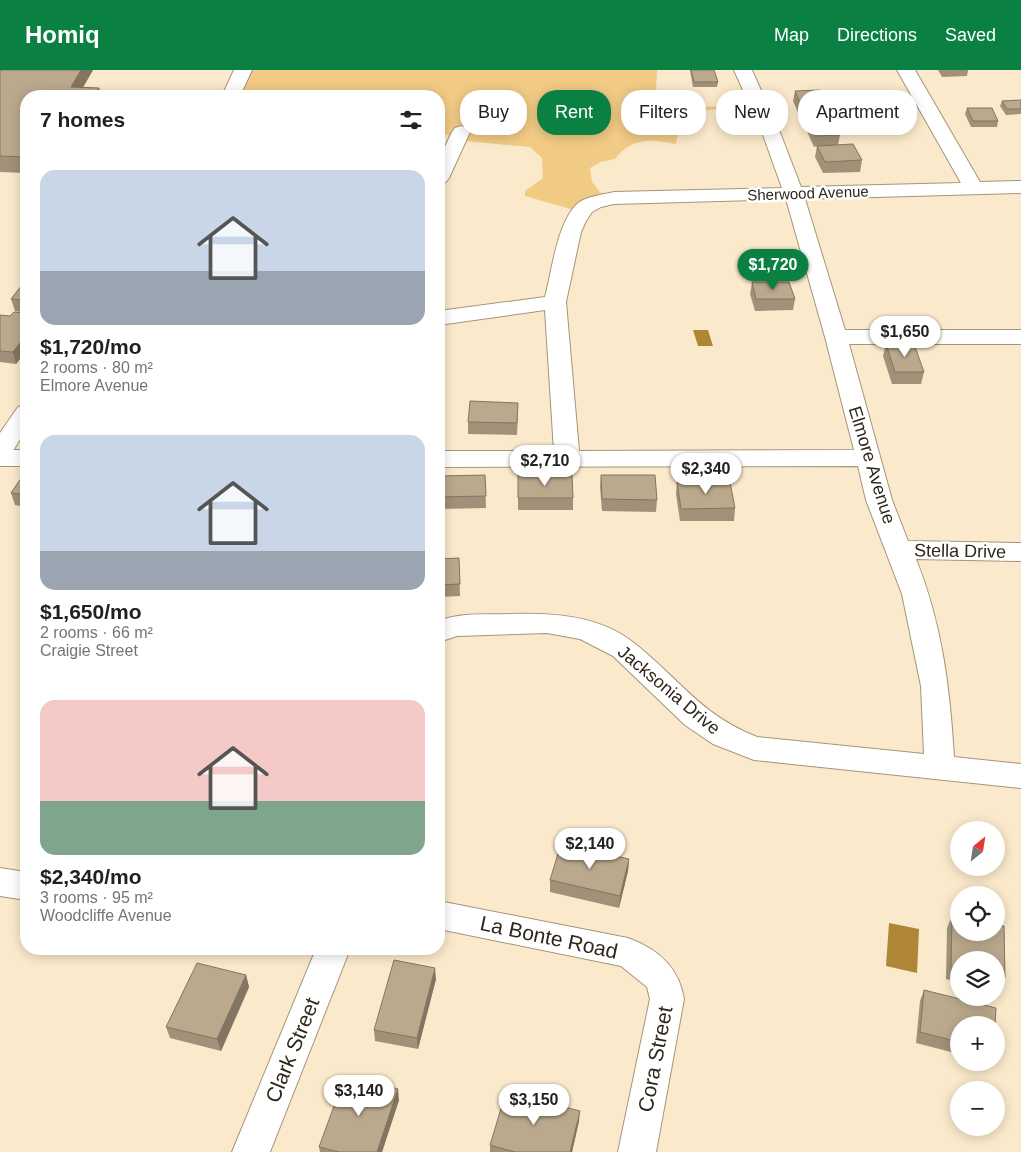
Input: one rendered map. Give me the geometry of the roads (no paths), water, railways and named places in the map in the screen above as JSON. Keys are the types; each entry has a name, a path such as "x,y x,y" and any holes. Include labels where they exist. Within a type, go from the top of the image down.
{"street":[{"path":"234,90 243,70"},
{"name":"Elmore Avenue","path":"743,70 772,135 794,194 836,337 879,500 916,594 935,686 940,768"},
{"path":"906,70 974,189"},
{"path":"445,165 460,134"},
{"name":"Sherwood Avenue","path":"555,302 571,232 584,208 595,202 614,198 1021,187"},
{"path":"445,317 555,302 567,458"},
{"path":"836,337 1021,337"},
{"path":"0,452 20,421"},
{"path":"0,458 20,458"},
{"path":"445,459 868,458"},
{"name":"Stella Drive","path":"899,550 1021,552"},
{"name":"Jacksonia Drive","path":"445,630 454,626 547,623 587,630 623,649 695,717 724,736 754,748 1021,776"},
{"path":"0,882 20,885"},
{"name":"La Bonte Road","path":"445,916 628,954 655,969"},
{"name":"Clark Street","path":"251,1152 331,955"},
{"name":"Cora Street","path":"638,1152 668,999 666,986 655,969"}]}
